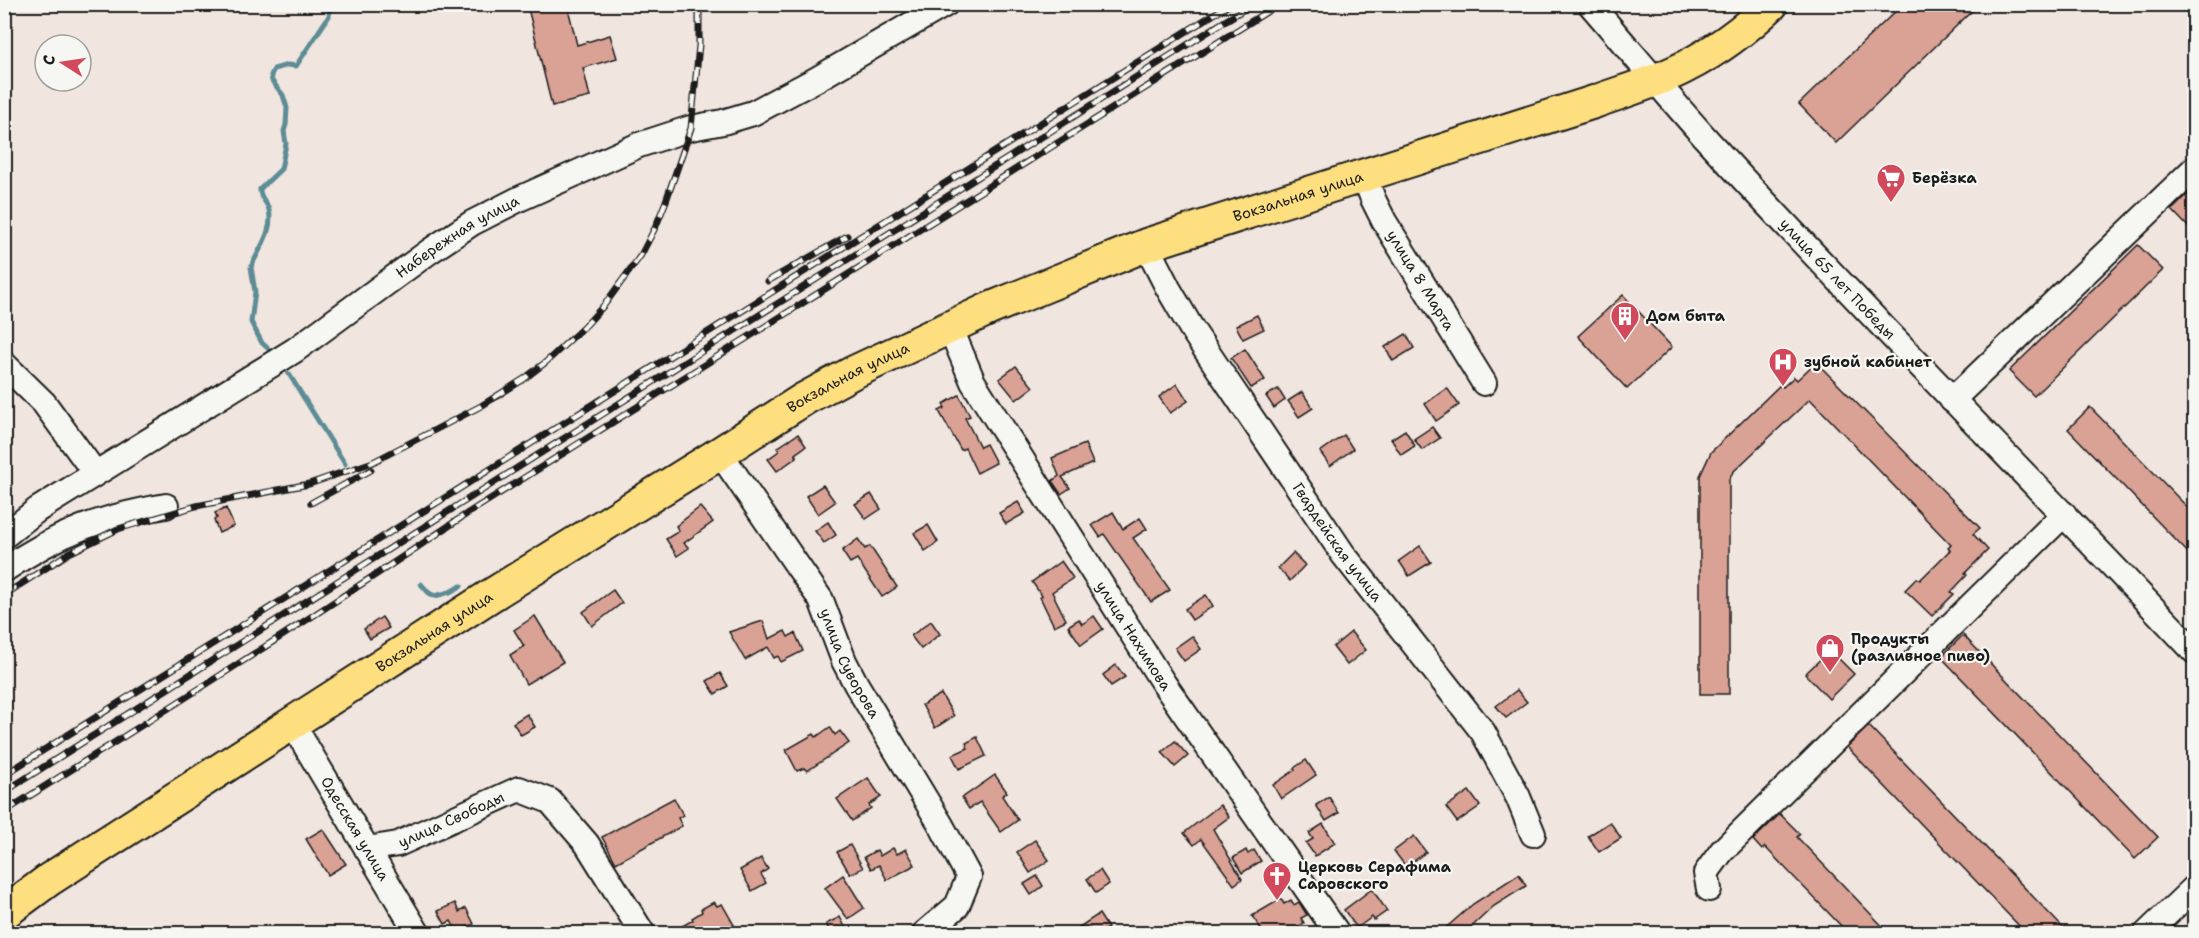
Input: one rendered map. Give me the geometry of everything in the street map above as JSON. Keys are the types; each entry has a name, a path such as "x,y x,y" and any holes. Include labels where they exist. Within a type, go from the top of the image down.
{"main road":[{"name":"Вокзальная улица","path":"4,913 50,879 490,596 804,399 852,373 1038,288 1146,244 1594,102 1684,68 1714,50 1772,4"}],"street":[{"name":"Набережная улица","path":"4,536 37,510 295,350 430,251 472,224 519,199 639,145 691,128 753,113 817,79 946,4"},
{"name":"улица 65 лет Победы","path":"1590,4 1708,140 1952,400 2064,513 2194,651"},
{"path":"1952,400 2194,169"},
{"name":"улица 8 Марта","path":"1364,175 1384,221 1484,383"},
{"name":"Гвардейская улица","path":"1146,244 1168,288 1198,339 1342,554 1483,732 1518,797 1533,834"},
{"name":"улица Нахимова","path":"950,327 973,382 1162,681 1338,933"},
{"path":"4,364 44,403 96,473"},
{"name":"улица Суворова","path":"720,453 821,600 844,661 856,684 941,825 969,877 957,906 924,933"},
{"path":"4,570 43,545 77,529 124,513 166,506"},
{"path":"1709,889 1706,873 1722,851 2064,513"},
{"name":"Одесская улица","path":"292,723 418,933"},
{"name":"улица Свободы","path":"367,849 398,843 519,789 550,801 587,844 644,933"},
{"path":"2146,933 2194,888"}],"building":[{"path":"527,4 567,4 577,45 610,35 617,58 583,68 590,97 552,106"},
{"path":"1903,4 1979,4 1836,143 1799,104"},
{"path":"2194,188 2194,233 2172,210"},
{"path":"2138,245 2163,270 2034,396 2009,371"},
{"name":"Дом быта","path":"1623,295 1672,347 1627,389 1578,336"},
{"path":"1257,315 1264,329 1243,339 1236,326"},
{"path":"1406,334 1414,348 1393,361 1385,347"},
{"path":"1245,349 1265,380 1251,388 1231,358"},
{"path":"1816,362 1980,528 1973,534 1988,550 1965,573 1967,575 1951,592 1954,594 1932,616 1905,590 1917,578 1920,580 1950,550 1948,548 1951,545 1810,399 1733,472 1729,479 1729,694 1700,694 1700,476 1711,452 1780,385 1783,387 1794,377 1797,380"},
{"path":"1016,366 1033,387 1016,400 999,379"},
{"path":"1177,384 1188,401 1170,413 1159,397"},
{"path":"1447,388 1459,405 1436,421 1425,404"},
{"path":"1278,389 1285,400 1274,408 1266,396"},
{"path":"1302,392 1313,408 1299,417 1288,401"},
{"path":"959,395 970,416 965,418 980,447 986,444 996,463 977,473 965,448 961,450 939,411 945,408 943,404"},
{"path":"2090,407 2194,514 2194,559 2068,429"},
{"path":"1432,427 1440,438 1422,450 1414,439"},
{"path":"1405,430 1415,446 1401,455 1391,439"},
{"path":"798,434 806,446 795,454 797,457 777,471 768,459 779,451 777,448"},
{"path":"1344,435 1353,449 1330,466 1320,452"},
{"path":"1085,444 1093,463 1062,477 1070,488 1061,494 1052,481 1059,476 1052,458"},
{"path":"823,485 835,502 818,514 806,496"},
{"path":"871,494 881,509 866,519 855,504"},
{"path":"1018,502 1025,513 1006,524 999,513"},
{"path":"700,507 713,522 684,543 689,548 677,556 666,539 679,531 676,526"},
{"path":"226,508 234,526 219,533 214,520 217,518 215,513"},
{"path":"1113,512 1123,529 1140,518 1147,529 1133,538 1170,590 1151,602 1104,534 1100,537 1092,525"},
{"path":"828,522 836,535 824,543 815,531"},
{"path":"928,525 938,542 925,551 914,533"},
{"path":"858,539 865,549 870,546 897,587 882,597 857,559 850,563 842,551"},
{"path":"1420,546 1431,562 1409,576 1399,561"},
{"path":"1293,553 1305,565 1290,581 1278,568"},
{"path":"1061,561 1073,578 1052,592 1066,620 1054,626 1040,597 1042,596 1032,582"},
{"path":"613,590 622,603 592,626 583,612"},
{"path":"1206,595 1213,606 1192,620 1185,609"},
{"path":"535,616 563,662 526,684 510,655 524,646 514,630"},
{"path":"1094,616 1103,629 1081,645 1068,626 1079,619 1082,624"},
{"path":"382,617 389,628 370,639 364,629"},
{"path":"763,621 769,639 785,631 788,637 795,633 803,651 781,662 778,656 774,658 768,647 745,660 729,632"},
{"path":"931,621 940,634 921,649 911,636"},
{"path":"1351,632 1366,650 1347,665 1333,647"},
{"path":"1963,635 2158,837 2135,859 1941,657"},
{"path":"1192,636 1201,649 1184,661 1175,648"},
{"name":"Продукты (разливное пиво)","path":"1830,650 1854,674 1829,699 1805,674"},
{"path":"1116,665 1125,677 1111,686 1103,675"},
{"path":"720,673 728,686 715,694 707,681"},
{"path":"1517,690 1527,702 1506,718 1496,706"},
{"path":"941,694 954,716 935,728 922,705"},
{"path":"527,714 535,727 521,735 513,723"},
{"path":"1869,726 2068,933 2026,933 1847,747"},
{"path":"830,727 835,735 840,731 849,743 807,771 804,768 797,771 786,750 814,734 816,737"},
{"path":"977,737 986,756 959,769 952,755 968,748 966,743"},
{"path":"1175,741 1188,756 1175,767 1162,752"},
{"path":"1306,760 1316,775 1281,799 1273,785"},
{"path":"995,775 1007,792 1002,796 1018,820 1001,832 980,802 969,809 962,798"},
{"path":"868,778 881,797 869,805 871,808 852,821 837,799"},
{"path":"1469,791 1480,806 1457,822 1446,807"},
{"path":"1329,797 1339,813 1326,821 1316,805"},
{"path":"674,798 683,815 678,818 682,826 616,863 602,837"},
{"path":"1220,805 1229,817 1213,829 1242,879 1234,885 1201,839 1194,845 1184,833"},
{"path":"1780,814 1800,834 1797,837 1889,933 1848,933 1765,847 1762,850 1753,840"},
{"path":"1610,822 1621,838 1599,852 1588,836"},
{"path":"1323,824 1335,843 1315,856 1306,843 1313,839 1309,833"},
{"path":"323,829 346,864 328,875 306,839"},
{"path":"1414,836 1426,852 1406,867 1394,851"},
{"path":"1035,840 1049,860 1030,873 1017,852"},
{"path":"850,845 863,868 850,874 837,852"},
{"path":"893,848 897,854 906,849 915,865 887,880 879,865 871,869 864,857 877,850 880,856"},
{"path":"1246,850 1248,854 1254,850 1261,861 1242,873 1233,858"},
{"path":"761,858 768,869 761,874 766,883 752,891 740,870"},
{"path":"1100,870 1109,884 1096,893 1087,879"},
{"path":"1519,874 1526,886 1494,906 1465,933 1440,933 1473,904"},
{"path":"843,875 864,908 848,919 825,888"},
{"path":"1037,876 1043,886 1031,895 1024,884"},
{"path":"1372,889 1387,911 1374,920 1372,917 1357,928 1344,910"},
{"path":"1281,899 1284,904 1291,900 1294,905 1299,902 1307,915 1301,918 1304,923 1298,927 1302,933 1264,933 1252,916"},
{"path":"714,902 717,906 722,904 734,925 720,933 670,933 693,920 692,918 702,912 701,909"},
{"path":"455,903 459,912 466,908 474,924 457,932 451,921 445,924 438,911"},
{"path":"1099,914 1108,928 1099,933 1070,933"},
{"path":"840,917 846,929 831,933 826,924"}],"waterway":[{"path":"272,352 262,343 251,322 255,292 251,267 268,232 270,217 260,189 281,169 286,144 284,131 287,108 283,95 272,81 271,75 274,69 288,65 296,66 329,16 328,4"},
{"path":"289,374 345,464"},
{"path":"421,584 435,596 461,586"}],"railway":[{"path":"4,595 69,553 118,529 196,506 309,484 373,462 481,406 546,362 605,304 641,255 656,226 691,128 699,45 699,4"},
{"path":"4,775 1230,4"},
{"path":"4,792 1252,4"},
{"path":"4,812 296,627 468,513 1279,4"},
{"path":"768,281 847,236"},
{"path":"311,503 371,470"}],"place":[{"name":"Берёзка","path":"1891,204"},
{"name":"Дом быта","path":"1625,342"},
{"name":"зубной кабинет","path":"1783,388"},
{"name":"Продукты (разливное пиво)","path":"1830,674"},
{"name":"Церковь Серафима Саровского","path":"1277,902"}]}
